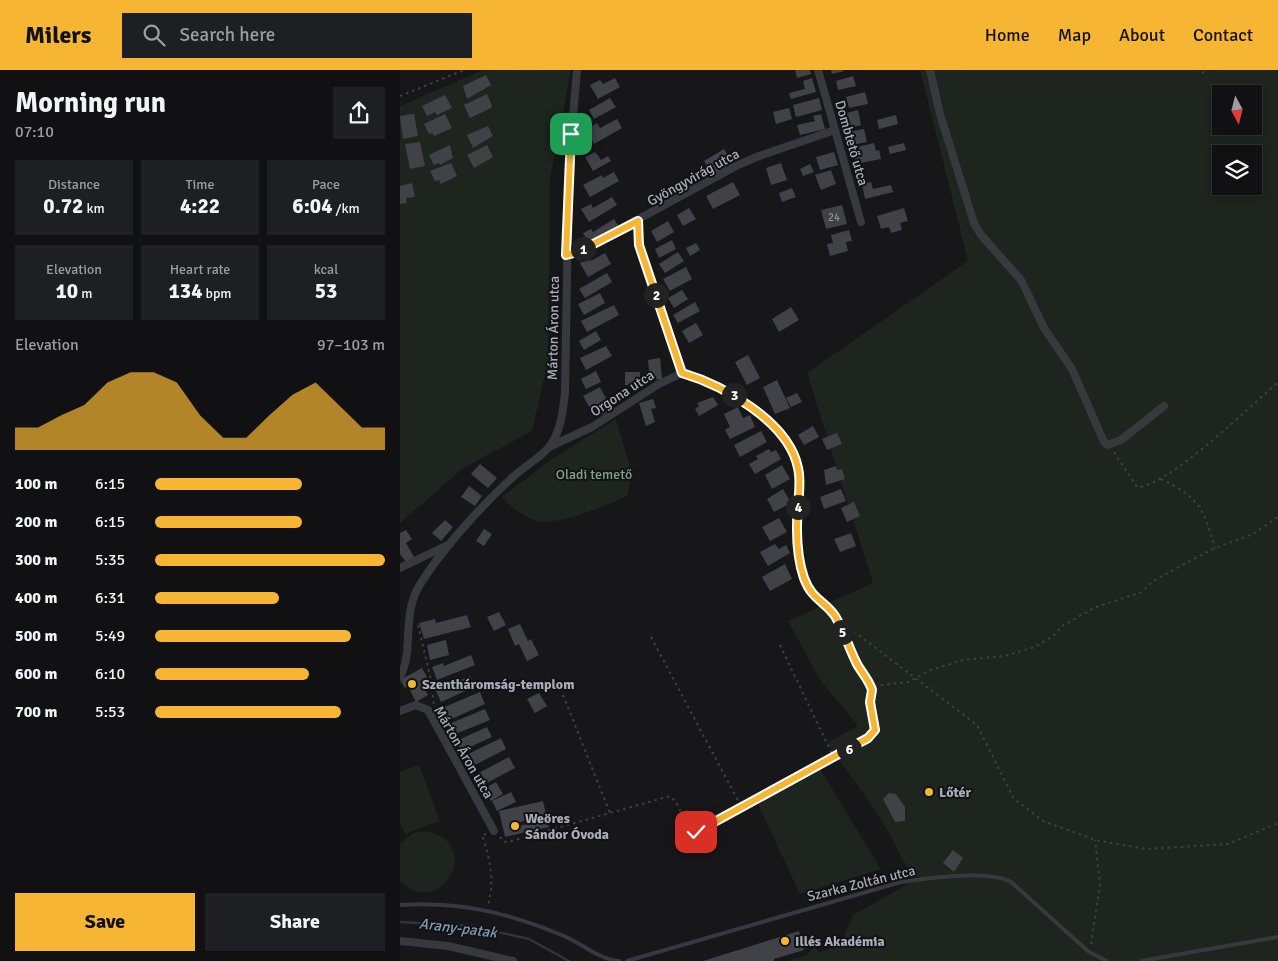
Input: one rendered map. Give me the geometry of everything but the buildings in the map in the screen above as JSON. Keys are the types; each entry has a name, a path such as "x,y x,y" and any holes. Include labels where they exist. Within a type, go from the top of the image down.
{"street":[{"name":"Márton Áron utca","path":"400,677 405,663 408,622 415,596 432,568 491,498 549,446 560,421 565,393 569,164 577,70"},
{"name":"Dombtető utca","path":"818,70 861,222"},
{"path":"930,70 942,122 974,223 981,235 1022,280 1044,328 1072,369 1104,442 1108,445 1122,440 1164,406"},
{"name":"Gyöngyvirág utca","path":"566,255 578,252 638,221 745,162 836,130"},
{"path":"638,221 639,245 682,373 702,379 732,394 758,411 788,446 799,469 797,544 804,580"},
{"name":"Orgona utca","path":"549,446 592,427 659,384 682,373"},
{"name":"Márton Áron utca","path":"400,568 453,543"},
{"name":"Márton Áron utca","path":"400,711 416,706 428,710 494,831"},
{"path":"400,941 448,946 513,961"}],"lane":[{"name":"Szarka Zoltán utca","path":"627,961 902,882 998,876 1010,881 1089,952 1107,961"},
{"path":"400,905 439,903 486,910 528,921 567,937 607,960 619,961"},
{"path":"1141,961 1278,937"}],"path":[{"path":"400,96 464,70"},
{"path":"1202,73 1206,70"},
{"path":"1108,445 1137,487 1146,487 1161,479 1216,437 1278,382"},
{"path":"1161,479 1177,487 1202,508 1215,548"},
{"path":"872,690 882,685 908,682 931,670 963,660 1005,656 1035,647 1053,636 1062,626 1096,607 1142,592 1154,581 1215,548 1253,534 1278,517"},
{"path":"804,580 814,597 834,614 977,724 1014,799 1043,821 1095,840 1146,849 1228,844 1278,823"},
{"path":"486,910 491,894 491,873 489,855 482,835 494,831 504,842 511,841 670,796 676,800 688,826 696,832 868,738 875,730 870,702 872,690 834,614"},
{"path":"417,622 435,704 428,710"},
{"path":"651,637 742,808"},
{"path":"780,645 834,758"},
{"path":"563,695 611,814"},
{"path":"1089,952 1100,884 1095,840"}],"green space":[{"path":"483,70 571,70 550,179 548,361 532,431 462,469 400,523 400,106"},
{"path":"920,70 1278,70 1278,961 787,961 807,955 814,947 819,952 840,946 853,915 917,879 904,862 891,836 873,808 827,743 858,726 820,680 788,621 873,583 807,373 968,261"},
{"name":"Oladi temető","path":"616,419 632,474 627,496 583,514 546,522 537,521 522,514 502,497 555,457"},
{"path":"419,765 440,821 405,834 400,822 400,772"},
{"path":"820,769 881,869 800,894 758,804"},
{"path":"424,831 442,837 452,849 454,862 451,875 442,886 430,892 415,891 400,881 400,844 413,833"}],"waterway":[{"name":"Arany-patak","path":"400,922 471,926 529,939 569,961"}],"place":[{"name":"Szentháromság-templom","path":"412,684"},
{"name":"Lőtér","path":"929,792"},
{"name":"Weöres Sándor Óvoda","path":"515,826"},
{"name":"Illés Akadémia","path":"785,941"}],"route":[{"path":"571,134 566,255 578,252 638,221 639,245 682,373 702,379 732,394 758,411 772,426 795,457 799,469 797,544 804,580 814,597 834,614 872,690 870,702 875,730 868,738 696,832"}]}
